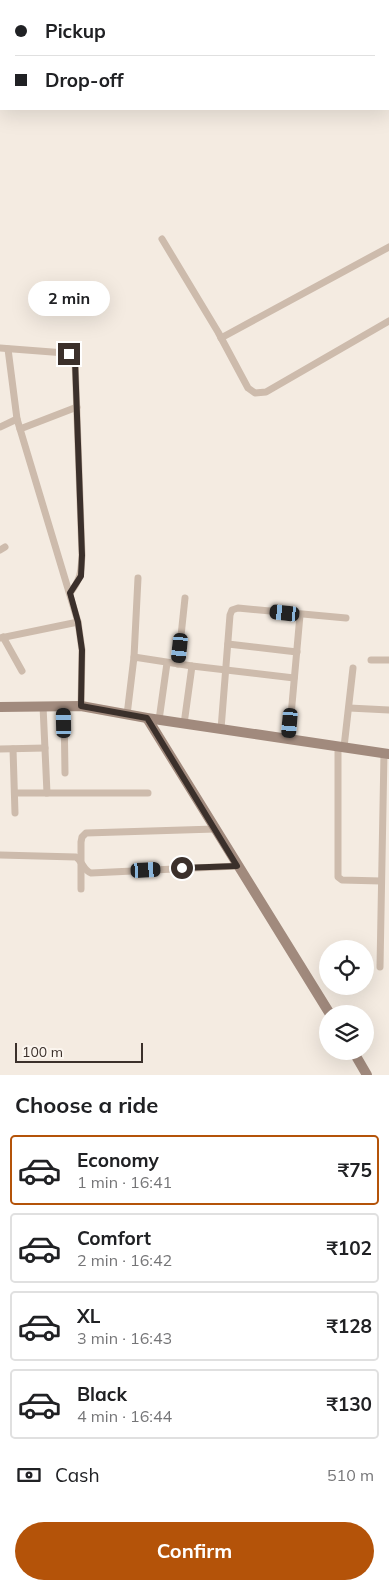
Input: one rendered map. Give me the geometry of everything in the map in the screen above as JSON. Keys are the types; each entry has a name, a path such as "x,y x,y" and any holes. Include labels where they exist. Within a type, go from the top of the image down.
{"street":[{"path":"162,238 252,392 261,393 389,321"},
{"path":"221,338 389,247"},
{"path":"0,348 65,353 72,355 75,360 82,555 81,576 70,593"},
{"path":"8,349 17,419 78,622 82,650 81,706"},
{"path":"20,429 77,407"},
{"path":"0,427 17,419"},
{"path":"127,715 134,657 138,578"},
{"path":"178,664 185,598"},
{"path":"221,729 230,615 235,609 346,618"},
{"path":"289,738 300,615"},
{"path":"22,671 2,637 78,622"},
{"path":"228,644 297,652"},
{"path":"134,657 167,663 294,678"},
{"path":"371,660 389,660"},
{"path":"159,720 167,663"},
{"path":"184,724 192,666"},
{"path":"353,668 349,708 341,746 338,877 342,880 381,881"},
{"path":"44,706 47,793"},
{"path":"64,706 65,773"},
{"path":"0,707 81,706 184,724 289,738 386,754 380,966"},
{"path":"349,708 389,710"},
{"path":"147,718 324,1005"},
{"path":"0,748 45,748"},
{"path":"14,748 15,813"},
{"path":"15,793 148,793"},
{"path":"81,889 80,860 82,837 86,833 215,829"},
{"path":"0,855 73,857 80,860 86,870 91,873 237,866"},
{"path":"358,1060 367,1075"}],"route":[{"path":"69,354 75,360 82,555 81,576 70,593 78,622 82,650 81,706 147,718 237,866 182,868"}]}
